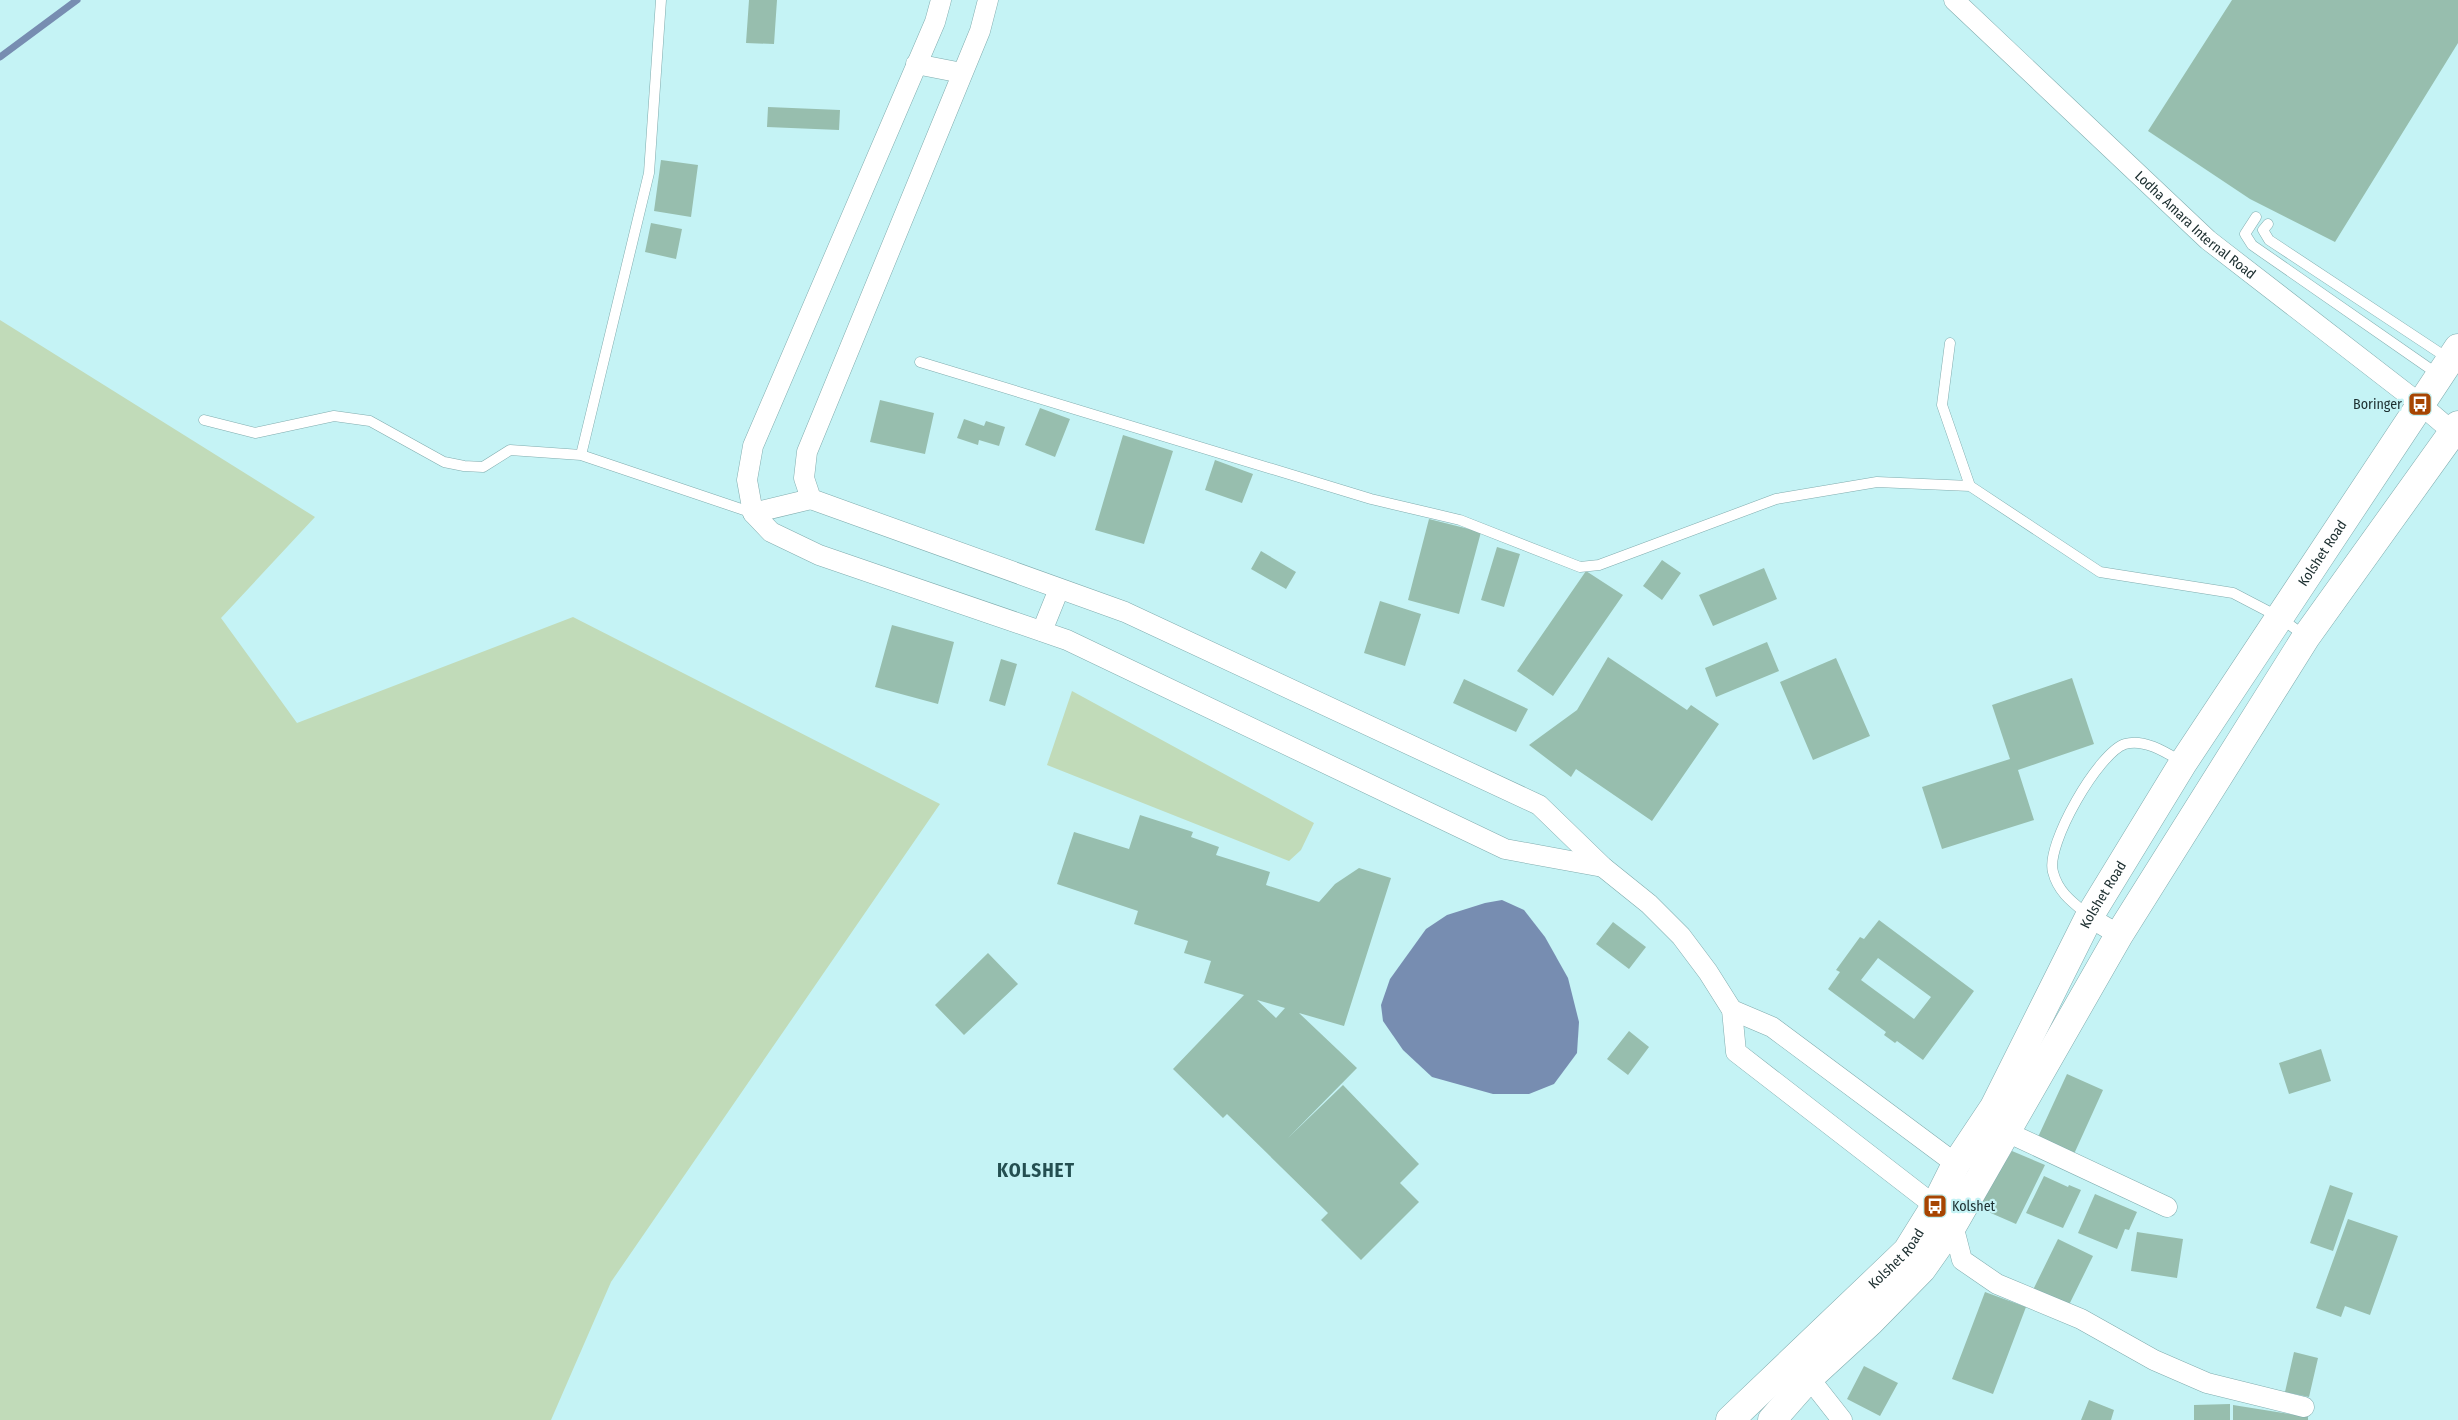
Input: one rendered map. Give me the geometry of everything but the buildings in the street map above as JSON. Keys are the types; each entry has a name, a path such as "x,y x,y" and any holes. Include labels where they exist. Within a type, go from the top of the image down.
{"street":[{"path":"941,0 935,22 753,446 747,480 753,513 771,532 818,555 1067,640 1506,849 1603,866"},
{"path":"811,499 804,478 807,452 980,31 988,0"},
{"name":"Lodha Amara Internal Road","path":"1954,0 2208,240 2420,404 2455,428"},
{"path":"916,64 962,73"},
{"name":"Kolshet Road","path":"1944,1215 1956,1164 1994,1107 2089,916 2183,763 2449,361"},
{"name":"Kolshet Road","path":"1730,1420 1799,1370 1907,1251 1944,1215 2009,1131 2120,935 2306,636 2455,428"},
{"path":"753,513 811,499 1125,612 1539,805 1603,866 1649,904 1681,936 1708,972 1732,1010 1736,1052 1944,1215 1962,1260 1997,1284 2081,1319 2154,1360 2207,1383 2304,1407"},
{"path":"1042,631 1059,589"},
{"path":"2089,916 2120,935"},
{"path":"1732,1010 1772,1028 1956,1164"},
{"path":"2009,1131 2011,1134 2167,1207"},
{"path":"1799,1370 1842,1420"},
{"name":"Kolshet Road","path":"1772,1420 1799,1370"}],"lane":[{"path":"581,455 649,173 662,0"},
{"path":"2256,217 2246,234 2252,245 2331,301 2449,361"},
{"path":"2268,224 2263,230 2269,240 2449,361"},
{"path":"2331,301 2341,287"},
{"path":"1950,343 1942,405 1970,486"},
{"path":"920,362 1371,499 1460,520 1580,566 1599,565 1613,558 1776,499 1877,482 1970,486 2100,572 2233,593 2279,617 2306,636"},
{"path":"204,420 255,433 334,416 370,420 444,462 464,466 483,467 510,450 581,455 753,513"},
{"path":"2089,916 2064,896 2052,870 2054,852 2074,803 2101,766 2124,744 2136,743 2162,751 2183,763"}],"green space":[{"path":"0,320 315,517 221,618 297,723 573,617 940,804 611,1282 551,1420 0,1420"},
{"path":"1072,691 1314,823 1301,850 1289,861 1047,765"}],"water":[{"path":"1502,900 1524,910 1545,937 1568,978 1579,1022 1577,1053 1554,1084 1529,1094 1493,1094 1432,1077 1403,1050 1383,1021 1381,1005 1390,979 1426,929 1447,915 1485,903"}],"waterway":[{"path":"0,57 77,0"}],"place":[{"name":"Boringer","path":"2420,404"},
{"name":"Kolshet","path":"1935,1206"}],"district":[{"name":"KOLSHET","path":"1036,1170"}]}
